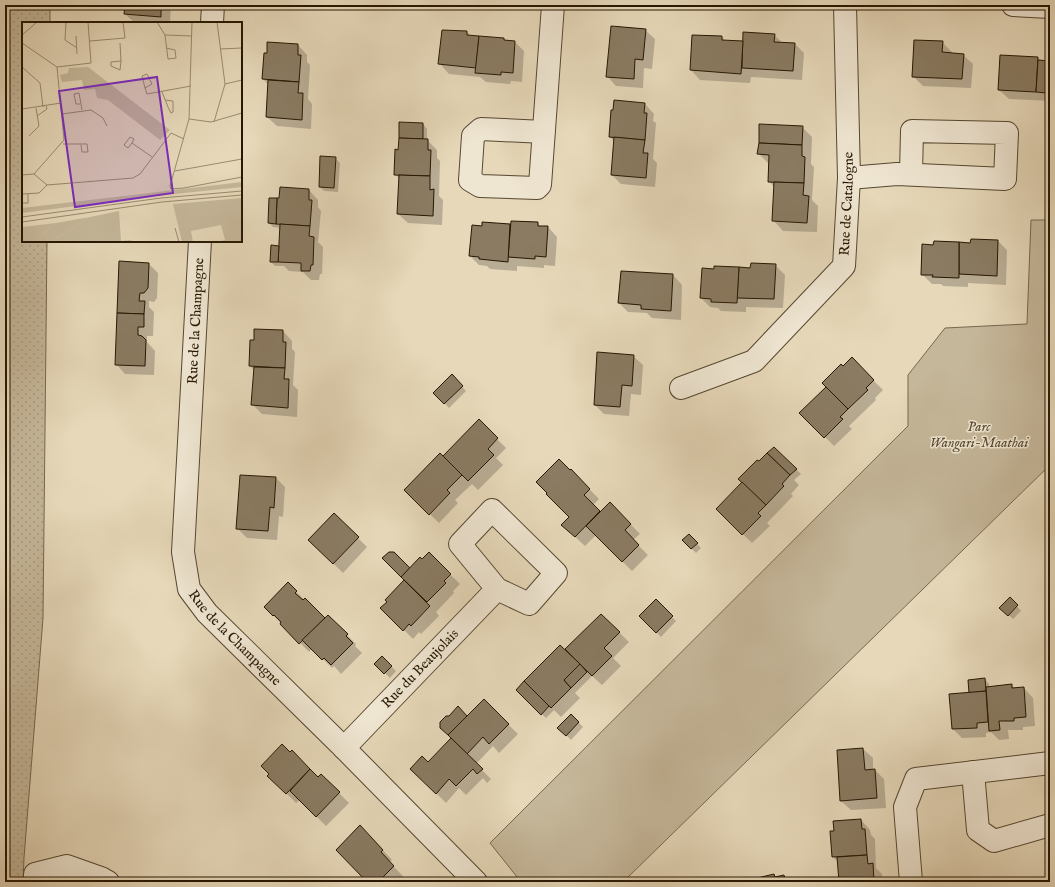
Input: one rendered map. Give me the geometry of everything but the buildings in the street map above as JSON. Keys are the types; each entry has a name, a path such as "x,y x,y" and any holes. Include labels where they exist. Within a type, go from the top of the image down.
{"street":[{"path":"212,22 213,5"},
{"path":"544,132 553,5"},
{"name":"Rue de Catalogne","path":"681,388 754,361 844,266 849,178 844,5"},
{"path":"1013,5 1050,7"},
{"path":"849,178 911,174 1005,179 1007,133 912,130 911,174"},
{"name":"Rue de la Champagne","path":"200,242 183,552 189,589 207,613 344,748 476,882"},
{"name":"Rue du Beaujolais","path":"344,748 497,589"},
{"path":"911,882 905,807 916,779 1050,763"},
{"path":"974,772 978,830 994,841 1050,825"},
{"path":"35,878 67,866 108,882"}],"green space":[{"path":"6,5 50,5 50,22 22,22 22,242 47,242 43,618 23,882 5,882"},
{"name":"Parc Wangari-Maathai","path":"1031,220 1050,220 1050,465 623,882 521,882 490,843 908,426 908,375 945,328 1027,324"}]}
